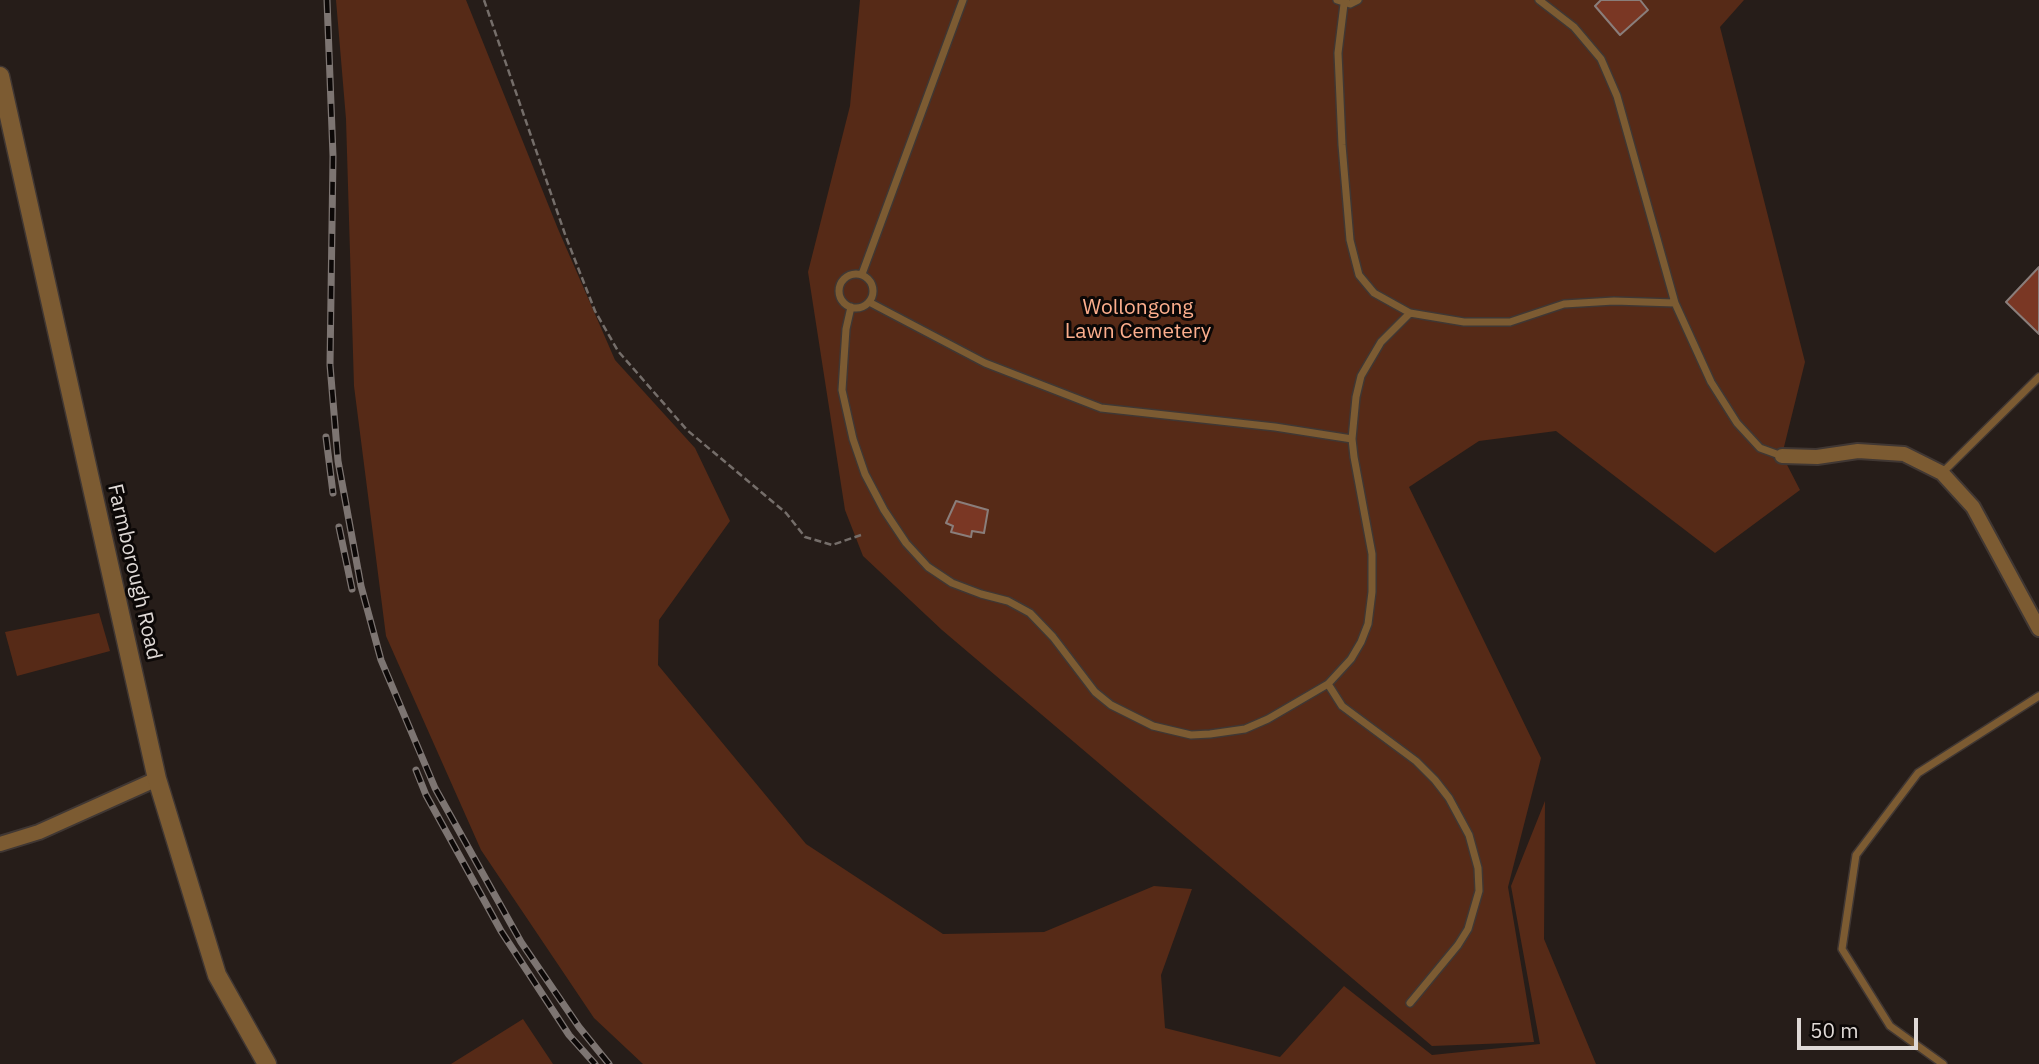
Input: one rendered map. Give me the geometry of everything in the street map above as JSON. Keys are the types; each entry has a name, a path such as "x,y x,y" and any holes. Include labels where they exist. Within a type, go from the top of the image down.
{"street":[{"name":"Farmborough Road","path":"0,76 157,779 217,975 267,1064"},
{"path":"1782,456 1818,457 1858,451 1904,454 1942,473 1973,508 2039,629"},
{"path":"0,844 40,832 157,779"}],"lane":[{"path":"862,275 963,0"},
{"path":"1358,0 1340,2 1338,54 1342,145 1350,240 1359,275 1374,293 1410,313 1464,322 1510,321 1564,303 1675,303"},
{"path":"1542,0 1574,27 1601,59 1612,83 1675,303 1712,382 1737,423 1760,448 1782,456"},
{"path":"849,275 862,275 869,279 873,286 873,295 864,306 851,307 841,298 840,285 849,275"},
{"path":"869,302 985,363 1101,408 1275,427 1352,439"},
{"path":"851,307 846,329 842,390 853,439 865,474 906,543 928,567 953,583 1008,601 1030,613 1053,637 1095,692 1111,705 1153,726 1191,735 1245,729 1268,719 1328,684 1352,659 1361,642 1368,624 1372,592 1372,554 1352,439 1356,397 1361,376 1381,342 1410,313"},
{"path":"1942,473 2039,377"},
{"path":"1328,684 1342,706 1416,761 1435,780 1449,798 1468,835 1478,868 1479,891 1468,929 1410,1003"},
{"path":"1943,1064 1890,1026 1842,949 1856,855 1918,773 2039,696"}],"path":[{"path":"484,0 566,237 595,311 618,351 687,430 786,513 805,537 832,545 862,534"}],"green space":[{"path":"336,0 466,0 558,229 615,360 695,448 730,521 659,620 658,665 806,844 943,934 1044,932 1154,886 1192,889 1161,975 1165,1028 1280,1057 1344,986 1432,1055 1540,1044 1511,886 1545,801 1544,939 1596,1064 643,1064 594,1018 481,850 386,636 354,386 346,119"},
{"name":"Wollongong Lawn Cemetery","path":"860,0 1744,0 1720,27 1805,362 1782,455 1800,490 1715,553 1556,431 1479,441 1409,487 1541,758 1508,887 1534,1042 1432,1046 942,630 863,556 845,510 808,272 850,106"},
{"path":"99,613 110,651 17,676 5,632"},
{"path":"523,1019 553,1064 451,1064"}],"building":[{"path":"1601,0 1640,0 1648,10 1620,35 1595,6"},
{"path":"2039,267 2039,334 2006,302"},
{"path":"956,501 988,510 984,533 972,531 971,537 951,532 953,526 946,523"}],"railway":[{"path":"327,0 333,156 330,365 338,461 361,586 381,660 435,788 521,942 579,1027 609,1064"},
{"path":"326,437 333,493"},
{"path":"339,527 352,589"},
{"path":"416,770 426,795 501,931 569,1035 595,1064"}]}
